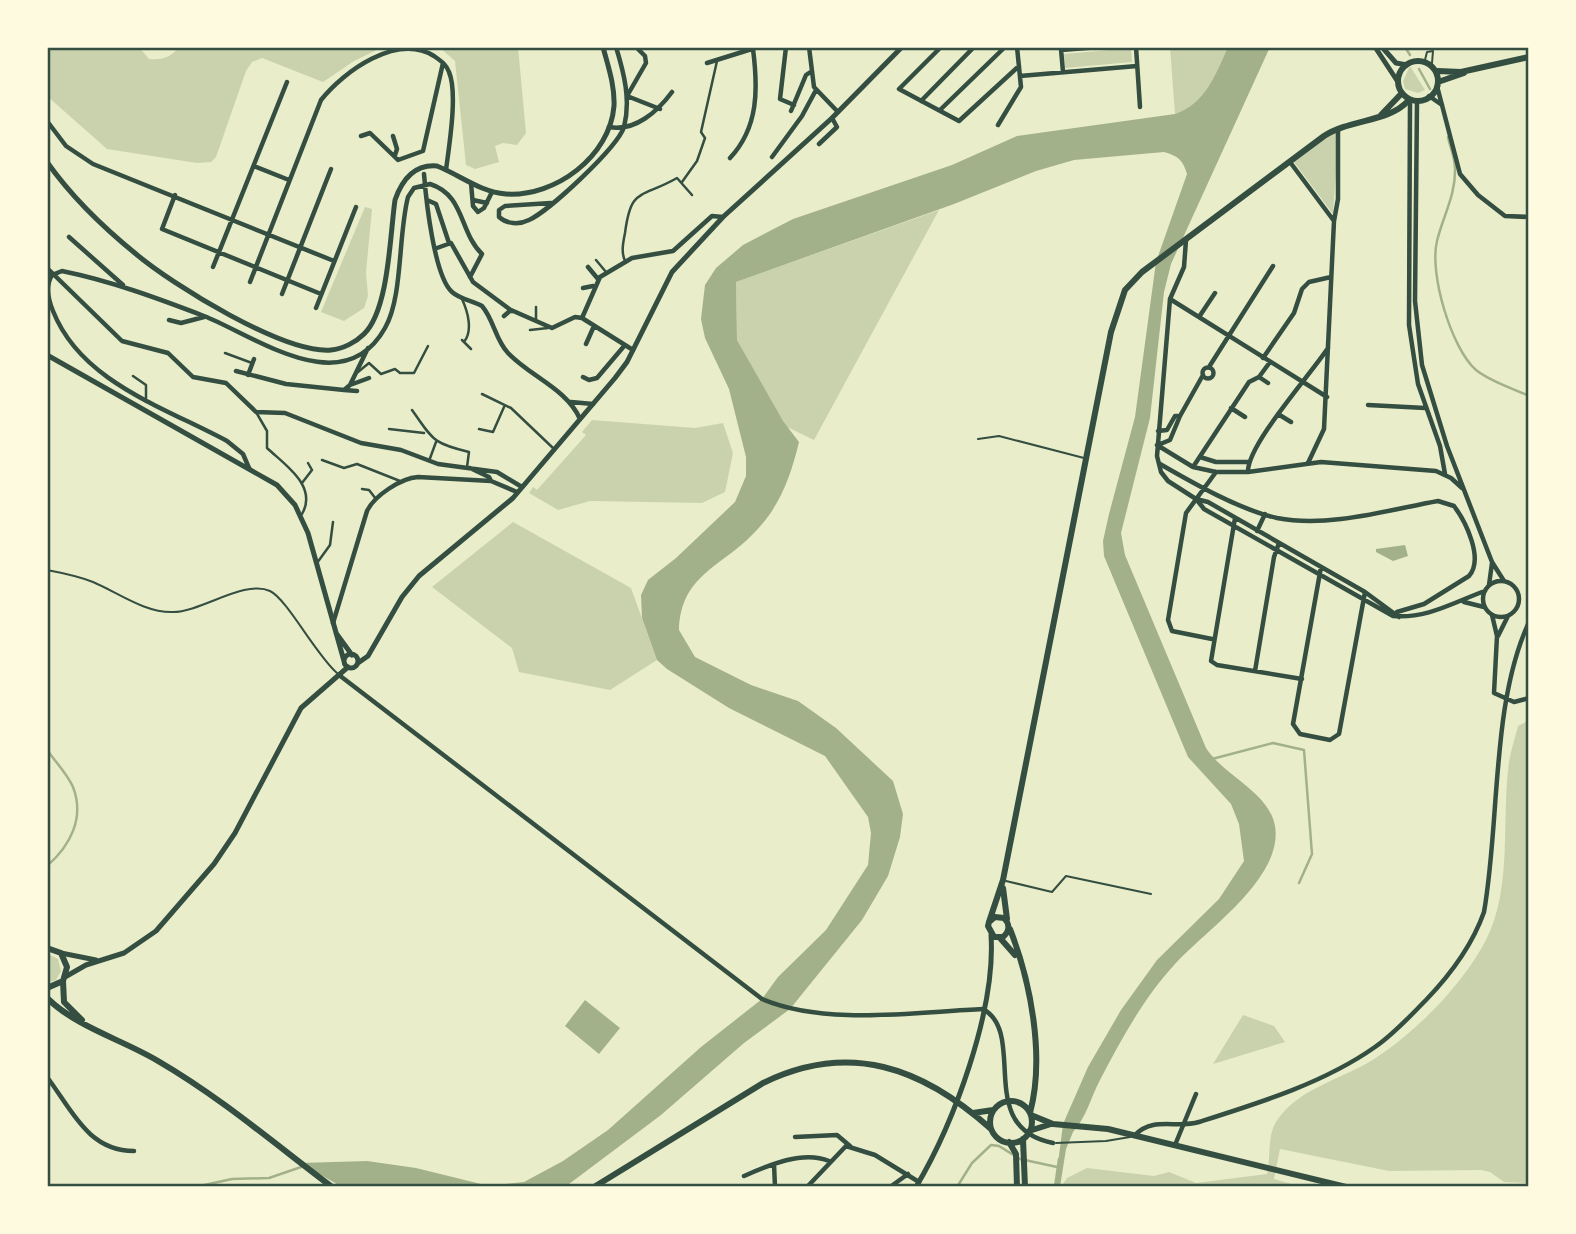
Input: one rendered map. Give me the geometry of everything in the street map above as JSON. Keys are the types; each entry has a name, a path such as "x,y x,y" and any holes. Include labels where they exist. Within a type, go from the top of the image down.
{"main road":[{"path":"1438,71 1469,70 1529,58"},
{"path":"1412,101 1401,94 1398,82 1407,65 1428,61 1438,71 1438,84"},
{"path":"1018,960 996,937 989,922 1003,880 1120,300 1132,281 1149,267 1338,127 1396,112 1412,101 1429,96 1438,84 1469,70"},
{"path":"1380,116 1401,94"},
{"path":"1003,880 1008,924 1036,1039 1034,1090 1024,1159 1025,1187"},
{"path":"989,922 1000,917 1008,924"},
{"path":"996,937 1006,934 1008,924"},
{"path":"48,948 61,953 67,967 64,1002 88,1026"},
{"path":"47,988 64,979"},
{"path":"47,998 71,1018 158,1060 332,1187"},
{"path":"594,1187 763,1083 805,1066 841,1061 886,1066 911,1074 973,1113 1000,1139 1009,1142 1053,1124"},
{"path":"1019,1102 1034,1090"},
{"path":"973,1113 993,1110 1009,1101 1019,1102 1030,1114 1053,1124 1108,1129 1346,1187"},
{"path":"991,1129 993,1110"},
{"path":"1009,1142 1016,1156 1017,1187"}],"street":[{"path":"47,162 118,238 171,280 236,318 310,348 340,349 363,335 379,308 395,200 402,184 420,167 436,166 492,192 520,194 559,182 590,158 609,127 614,96 603,47"},
{"path":"551,202 505,206 499,210 499,217 512,223 527,221 551,202 598,162 624,127 627,96 616,47"},
{"path":"627,96 646,63 645,56 636,47"},
{"path":"786,47 780,99 792,108 806,75 812,71"},
{"path":"809,47 816,90 838,112"},
{"path":"344,661 371,651 402,597 419,576 520,490 593,404 633,350 667,280 723,217 832,118 902,47"},
{"path":"941,47 899,89 962,121 1019,66"},
{"path":"921,101 974,47"},
{"path":"940,110 1005,47"},
{"path":"998,125 1020,92 1017,47"},
{"path":"1063,72 1061,49 1100,47"},
{"path":"1136,47 1140,107"},
{"path":"1375,47 1398,82"},
{"path":"1382,47 1396,63 1407,65"},
{"path":"707,63 754,48 757,79 755,106 744,141 730,158"},
{"path":"250,282 317,108 333,88 372,59 395,50 419,50 443,63 449,72 451,87 446,170"},
{"path":"682,182 696,161 705,138 701,132 717,61"},
{"path":"423,160 443,63"},
{"path":"1020,76 1137,66"},
{"path":"213,267 287,82"},
{"path":"1438,84 1457,166 1465,181 1505,216 1529,217"},
{"path":"772,158 802,116 816,90"},
{"path":"609,127 624,127 660,109 672,92"},
{"path":"627,96 660,109"},
{"path":"1429,96 1443,105"},
{"path":"1412,101 1407,301 1414,366 1425,408 1440,446 1445,474 1466,493"},
{"path":"1412,101 1415,301 1419,347 1432,404 1492,562 1504,581 1515,588 1519,597 1517,607 1507,616 1497,636"},
{"path":"819,145 837,127 832,118"},
{"path":"47,121 66,145 93,164 334,261"},
{"path":"1308,463 1321,439 1327,397 1334,221 1338,199 1338,127"},
{"path":"361,136 370,133 396,158"},
{"path":"393,136 397,146 396,158"},
{"path":"396,158 423,151"},
{"path":"1289,161 1334,221"},
{"path":"254,166 289,180"},
{"path":"282,294 331,169"},
{"path":"424,174 423,185 443,279 454,295 482,306 496,337 507,352 570,402 580,419"},
{"path":"625,261 622,251 630,204 642,194 654,192 677,178 692,195"},
{"path":"559,182 564,191"},
{"path":"471,183 478,212 487,203 492,192"},
{"path":"350,385 368,348 389,320 408,197 423,185 435,186 454,198 468,237 482,254 470,277"},
{"path":"175,195 159,227 321,294"},
{"path":"427,200 436,204 450,243 470,277 512,311 549,328"},
{"path":"473,200 487,203"},
{"path":"316,308 356,207"},
{"path":"582,318 593,286 606,272 625,261 673,251 708,218 715,215 723,217"},
{"path":"69,237 126,287"},
{"path":"1183,241 1184,268 1170,299 1158,430 1158,464 1168,481 1196,499 1279,543 1398,614"},
{"path":"437,248 450,243"},
{"path":"596,260 606,272"},
{"path":"387,261 397,263"},
{"path":"1157,445 1170,440 1180,416 1203,376 1203,369 1209,368 1273,266"},
{"path":"588,267 598,279"},
{"path":"47,268 122,341 168,354 193,377 226,383 256,412 267,431 266,446 302,484 307,497 301,515"},
{"path":"248,468 243,454 227,441 98,372 71,344 57,320 49,298 48,283 52,275 62,271 126,287 204,317 264,347 301,359 337,361 368,348"},
{"path":"1263,358 1294,313 1302,289 1309,282 1331,277"},
{"path":"583,288 593,286"},
{"path":"1199,317 1215,293"},
{"path":"463,299 469,335 463,341 471,349"},
{"path":"1170,299 1327,397"},
{"path":"536,320 537,307"},
{"path":"504,316 512,311"},
{"path":"169,320 181,323 204,317"},
{"path":"530,330 549,328 575,317 582,318 633,350"},
{"path":"586,344 594,326"},
{"path":"583,377 589,380 597,378 625,345"},
{"path":"356,374 369,363 381,374 395,369 400,373 414,373 428,346"},
{"path":"1248,472 1248,462 1278,414 1304,384 1329,348"},
{"path":"225,353 253,361 248,375"},
{"path":"47,355 277,485 301,515 348,667"},
{"path":"1193,467 1249,382 1259,377 1270,362"},
{"path":"1203,376 1212,376 1209,368"},
{"path":"236,371 286,384 357,391"},
{"path":"133,376 146,384 146,398"},
{"path":"1259,377 1268,383"},
{"path":"344,390 369,378"},
{"path":"482,394 523,417 554,450"},
{"path":"570,402 593,404"},
{"path":"1368,405 1425,408"},
{"path":"480,429 493,432 505,406"},
{"path":"1231,408 1245,417"},
{"path":"412,410 425,433 436,442 469,452 468,467"},
{"path":"256,412 285,413 361,443 401,450 429,461 497,472 520,490"},
{"path":"1278,414 1291,422"},
{"path":"1158,430 1167,430 1175,416 1180,416"},
{"path":"389,429 425,433"},
{"path":"429,461 436,442"},
{"path":"1157,445 1193,467 1216,472 1248,472 1308,463 1430,470 1445,474 1452,474 1456,469"},
{"path":"1200,457 1216,462 1248,462"},
{"path":"322,460 346,468 348,465 357,464 402,482"},
{"path":"302,484 312,470 308,463"},
{"path":"1158,464 1265,514 1296,520 1334,518 1444,502 1457,510 1476,559 1469,576 1424,604 1398,614"},
{"path":"468,467 491,478 491,481"},
{"path":"1212,639 1169,629 1168,620 1186,513 1207,489 1216,472"},
{"path":"64,979 100,960 124,953 146,940 199,882 235,833 295,718 312,697 348,667 355,667 355,658 334,627 367,511 376,499 402,482 418,477 491,481 520,490"},
{"path":"362,489 369,490 376,499"},
{"path":"1196,499 1204,509 1319,575 1362,599 1398,614 1418,616 1463,602 1504,581"},
{"path":"1257,531 1265,514"},
{"path":"1235,518 1212,639 1211,661 1217,666 1301,679"},
{"path":"317,563 330,545 333,522"},
{"path":"1255,671 1279,543"},
{"path":"1484,607 1492,562"},
{"path":"1321,568 1293,724 1296,731 1330,740 1337,737 1364,592"},
{"path":"1463,602 1484,607 1492,615 1497,636 1493,688 1497,696 1507,701 1529,698"},
{"path":"1492,615 1507,616"},
{"path":"1135,1136 1148,1125 1182,1125 1283,1094 1356,1059 1393,1033 1449,975 1472,940 1484,912 1507,701 1517,651 1529,622"},
{"path":"339,675 762,999 790,1009 825,1014 983,1009 995,1019 998,1026 1009,1101 1017,1125 1027,1135 1055,1143"},
{"path":"795,1137 837,1135 850,1146 875,1155 908,1174 918,1184 945,1136 965,1080 983,1009 996,937"},
{"path":"61,953 100,960"},
{"path":"47,1077 98,1143 118,1151 134,1151"},
{"path":"1174,1145 1196,1094"},
{"path":"807,1187 841,1149 850,1146"},
{"path":"744,1176 774,1164 815,1156 830,1161"},
{"path":"774,1164 775,1187"},
{"path":"890,1187 908,1174"}],"lane":[{"path":"1428,61 1438,47"},
{"path":"1428,61 1427,52 1433,52"},
{"path":"978,439 999,436 1086,458"},
{"path":"47,570 82,578 149,608 169,612 190,609 253,588 270,591 280,598 314,650 339,675"},
{"path":"1003,880 1052,892 1061,878 1068,876 1151,894"},
{"path":"1055,1143 1106,1141 1135,1136"}],"shaded area":[{"path":"47,47 139,47 149,59 162,59 179,47 383,47 354,61 323,82 262,58 252,62 246,71 216,157 211,162 197,163 107,149 47,96"},
{"path":"439,47 518,47 526,133 517,145 503,143 495,146 499,162 475,169 466,165 455,61"},
{"path":"1170,47 1228,47 1214,78 1202,95 1195,103 1175,114"},
{"path":"1228,47 1270,47 1171,264 1164,292 1150,418 1121,533 1125,555 1206,748 1264,803 1275,826 1275,846 1255,884 1222,920 1175,964 1134,1019 1073,1132 1066,1149 1060,1187 1055,1187 1063,1124 1088,1067 1121,1010 1157,960 1219,899 1244,861 1239,824 1231,804 1188,757 1104,556 1103,541 1109,514 1135,417 1156,262 1187,174 1179,159 1164,152 1074,160 1036,171 954,204 736,282 737,340 783,421 799,442 787,481 769,515 751,536 694,585 681,612 679,630 695,657 751,685 798,701 836,728 893,781 903,814 900,837 888,876 862,920 790,1009 744,1043 661,1115 565,1187 342,1187 300,1163 367,1161 416,1168 489,1186 524,1182 563,1161 608,1130 701,1047 762,999 778,977 826,930 868,865 871,833 868,817 825,756 729,708 667,669 657,660 642,618 641,595 648,580 676,558 735,502 746,476 746,457 729,389 705,338 701,319 705,285 716,268 743,245 793,219 952,165 1017,136 1175,114 1186,109 1195,103 1208,87"},
{"path":"1131,48 1132,62 1065,68 1064,54"},
{"path":"1410,66 1425,90 1418,93 1405,89 1403,81"},
{"path":"1339,128 1333,214 1294,162"},
{"path":"365,207 372,209 366,272 368,296 364,308 344,321 321,312"},
{"path":"939,210 814,440 785,426 737,340 736,282"},
{"path":"592,420 695,428 723,423 733,453 725,492 702,503 590,501 558,510 529,493 533,487 537,490 586,435 582,432"},
{"path":"513,522 631,588 657,660 610,690 519,672 512,648 432,587"},
{"path":"1405,545 1408,556 1393,561 1376,552 1376,549"},
{"path":"1529,720 1529,1183 1504,1182 1490,1172 1481,1170 1389,1171 1280,1149 1274,1179 1302,1187 1061,1187 1067,1178 1087,1168 1154,1176 1169,1172 1196,1183 1267,1174 1271,1134 1285,1110 1309,1092 1377,1057 1423,1020 1465,973 1486,940 1494,920 1503,876 1509,762 1518,726"},
{"path":"48,954 58,959 61,971 56,980 47,983"},
{"path":"585,1000 620,1028 599,1054 565,1026"},
{"path":"1243,1015 1274,1026 1285,1042 1213,1064"}],"waterway":[{"path":"1405,47 1410,55"},
{"path":"1419,69 1430,89"},
{"path":"1448,137 1455,178 1435,255 1444,309 1458,345 1476,370 1529,396"},
{"path":"1212,759 1273,743 1304,750 1312,854 1299,883"},
{"path":"47,750 71,782 77,810 73,831 62,850 47,866"},
{"path":"957,1187 972,1163 991,1145 999,1146 1020,1159 1057,1167"},
{"path":"1055,1187 1059,1159"},
{"path":"195,1187 232,1179 269,1178 304,1166"}]}
